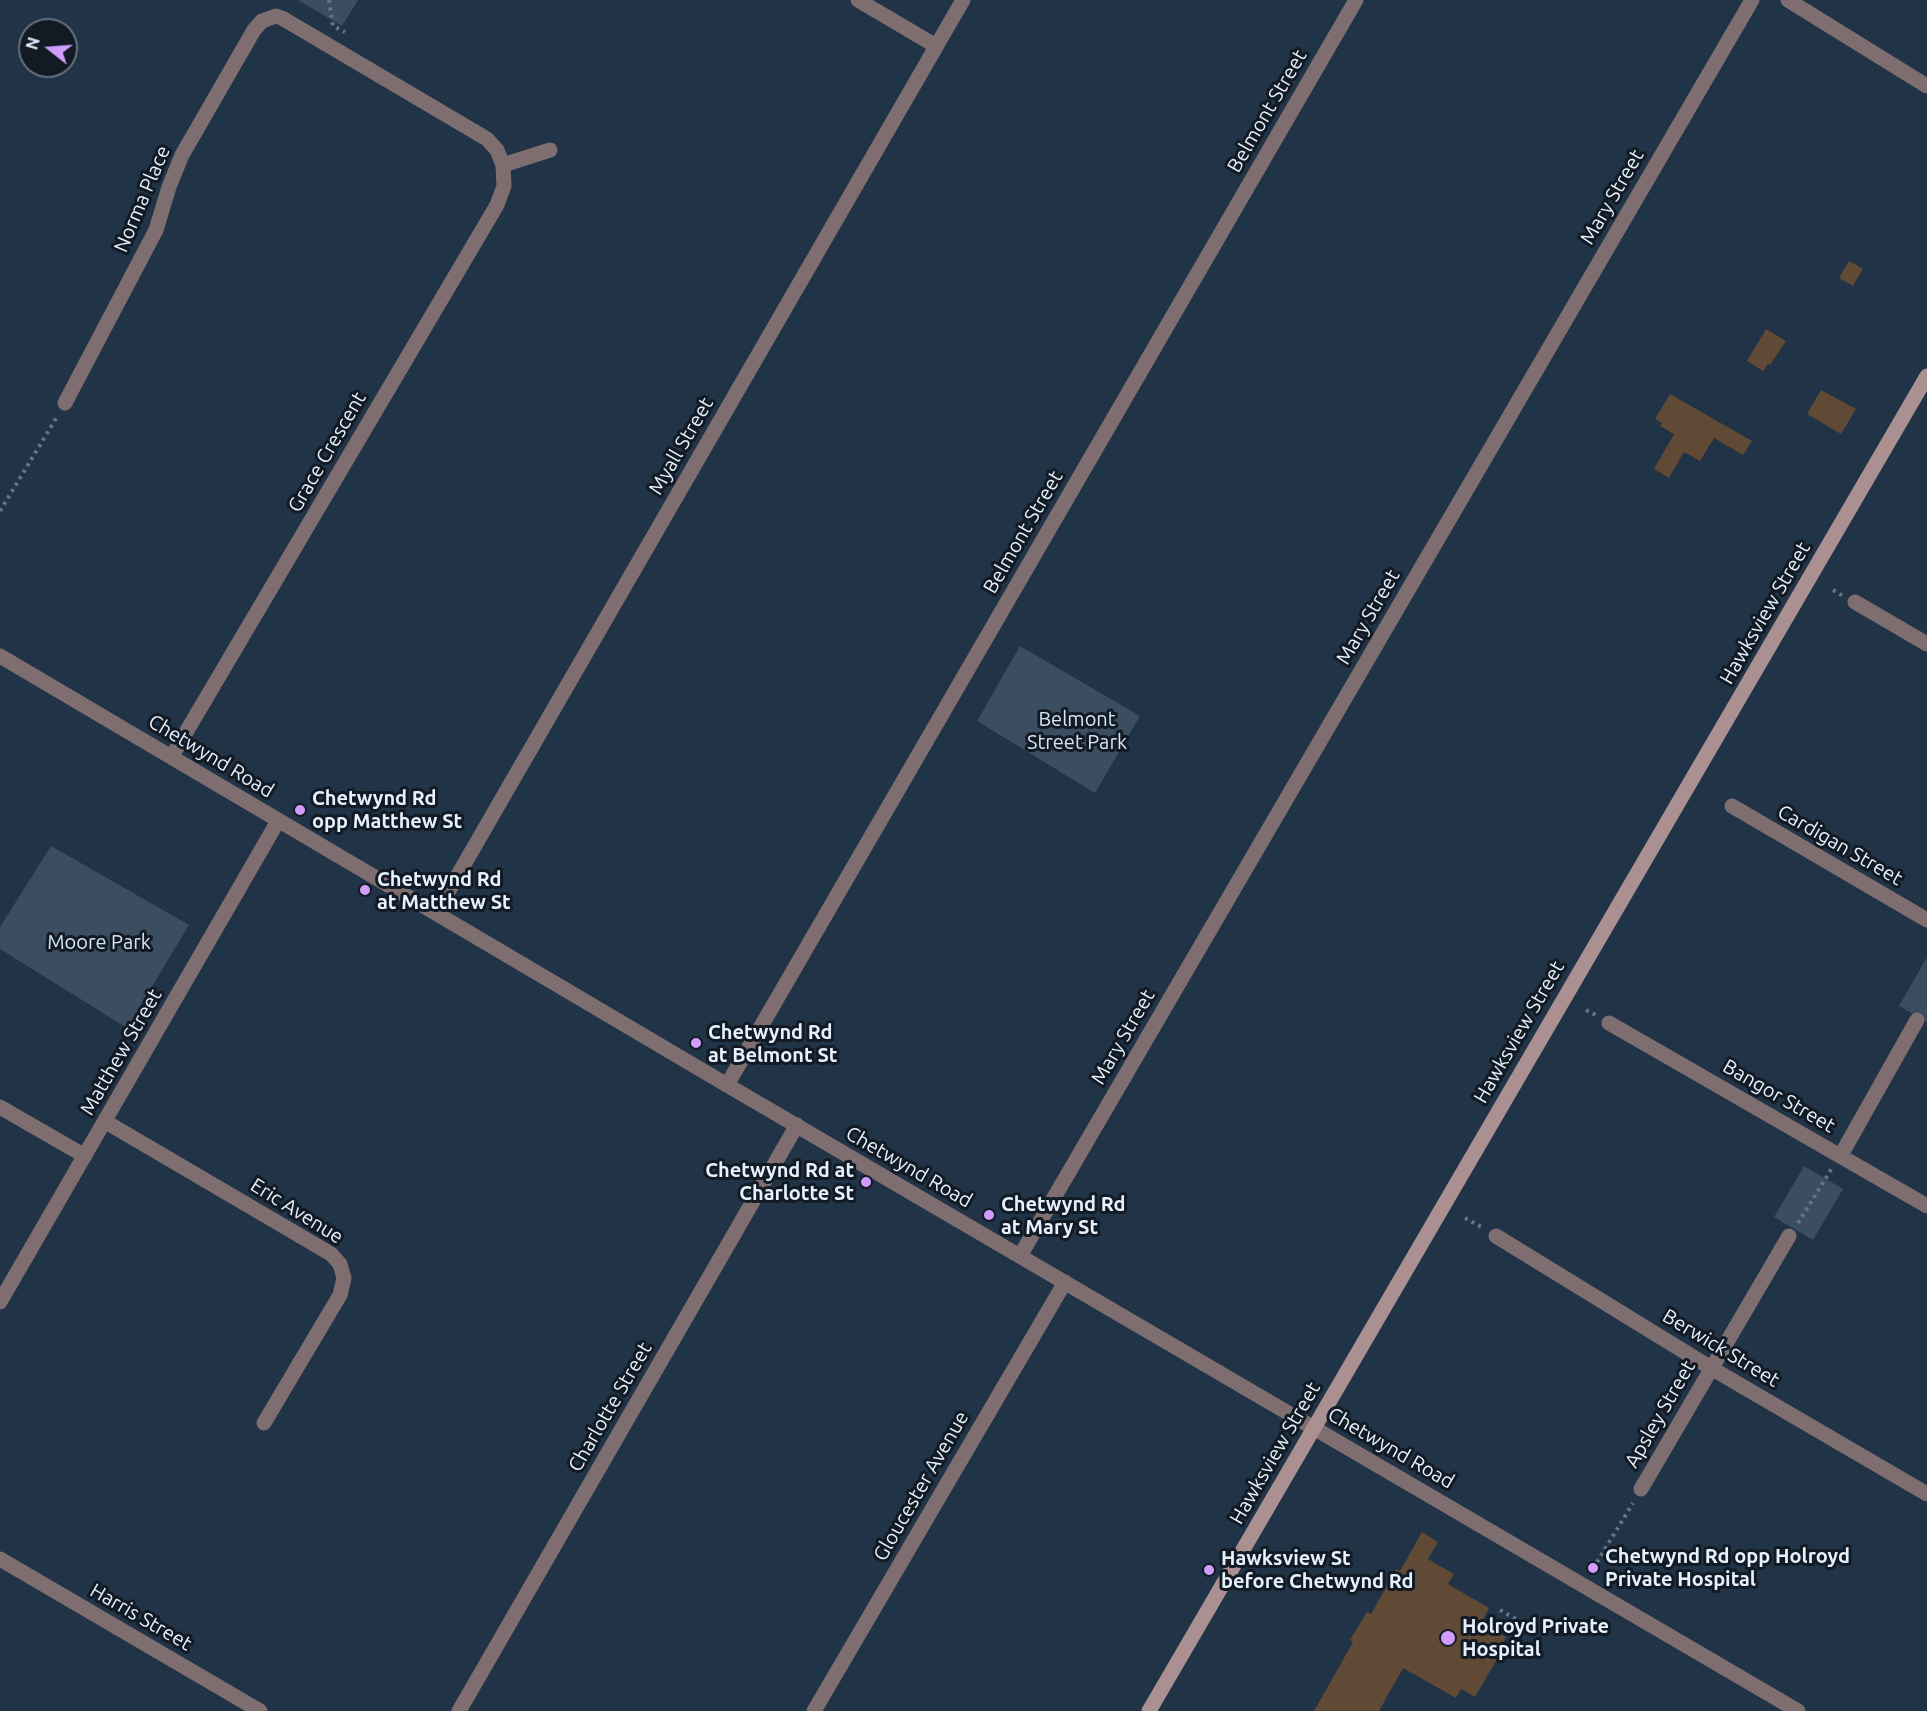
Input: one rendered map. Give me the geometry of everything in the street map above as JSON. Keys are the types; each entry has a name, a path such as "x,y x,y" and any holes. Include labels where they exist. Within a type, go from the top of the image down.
{"main road":[{"name":"Hawksview Street","path":"1149,1711 1923,391 1927,376"}],"street":[{"path":"858,0 936,46"},
{"name":"Myall Street","path":"436,913 963,0"},
{"name":"Belmont Street","path":"727,1085 1356,0"},
{"name":"Mary Street","path":"1020,1256 1752,0"},
{"path":"1788,0 1927,86"},
{"name":"Norma Place","path":"65,403 156,230 169,187 182,155 254,30 268,17 282,18 487,139 497,150 503,165"},
{"path":"503,165 550,150"},
{"name":"Grace Crescent","path":"172,756 497,205 504,186 503,165"},
{"path":"1855,602 1927,645"},
{"name":"Chetwynd Road","path":"0,656 727,1085 1798,1711"},
{"name":"Cardigan Street","path":"1732,806 1927,920"},
{"name":"Matthew Street","path":"0,1302 278,821"},
{"path":"1840,1155 1917,1020"},
{"name":"Bangor Street","path":"1609,1023 1927,1206"},
{"path":"0,1107 85,1156"},
{"name":"Eric Avenue","path":"106,1122 331,1254 340,1264 344,1278 340,1295 264,1424"},
{"name":"Charlotte Street","path":"459,1711 797,1125"},
{"name":"Berwick Street","path":"1496,1236 1711,1368 1927,1494"},
{"name":"Apsley Street","path":"1641,1489 1789,1236"},
{"name":"Gloucester Avenue","path":"814,1711 1065,1282"},
{"name":"Harris Street","path":"0,1559 261,1711"}],"path":[{"path":"330,0 333,26 345,33"},
{"path":"0,511 65,403"},
{"path":"1789,1236 1840,1155"},
{"path":"1597,1562 1641,1489"},
{"path":"1500,1610 1523,1623"}],"green space":[{"path":"298,0 358,0 342,26"},
{"name":"Belmont Street Park","path":"1020,646 1140,716 1095,793 977,721"},
{"name":"Moore Park","path":"51,846 189,925 127,1028 0,949 0,927"},
{"path":"1927,957 1927,1022 1899,1006"},
{"path":"1804,1166 1843,1189 1813,1240 1774,1217"}],"building":[{"path":"1849,261 1863,269 1853,286 1839,278"},
{"path":"1766,329 1786,341 1770,365 1768,364 1763,371 1747,361"},
{"path":"1821,390 1856,409 1841,434 1807,414"},
{"path":"1670,394 1752,441 1743,455 1714,438 1700,461 1684,452 1669,478 1654,469 1674,434 1660,426 1662,423 1655,419"},
{"name":"Holroyd Private Hospital","path":"1422,1532 1438,1542 1428,1559 1454,1574 1448,1584 1489,1608 1481,1623 1506,1637 1495,1658 1497,1659 1475,1697 1461,1689 1456,1698 1403,1668 1379,1711 1314,1711 1353,1642 1350,1640 1367,1612 1371,1614 1396,1569 1400,1571"}],"place":[{"name":"Chetwynd Rd opp Matthew St","path":"300,810"},
{"name":"Chetwynd Rd at Matthew St","path":"365,890"},
{"name":"Chetwynd Rd at Belmont St","path":"696,1043"},
{"name":"Chetwynd Rd at Charlotte St","path":"866,1182"},
{"name":"Chetwynd Rd at Mary St","path":"989,1215"},
{"name":"Chetwynd Rd opp Holroyd Private Hospital","path":"1593,1568"},
{"name":"Hawksview St before Chetwynd Rd","path":"1209,1570"},
{"name":"Holroyd Private Hospital","path":"1448,1638"}]}
